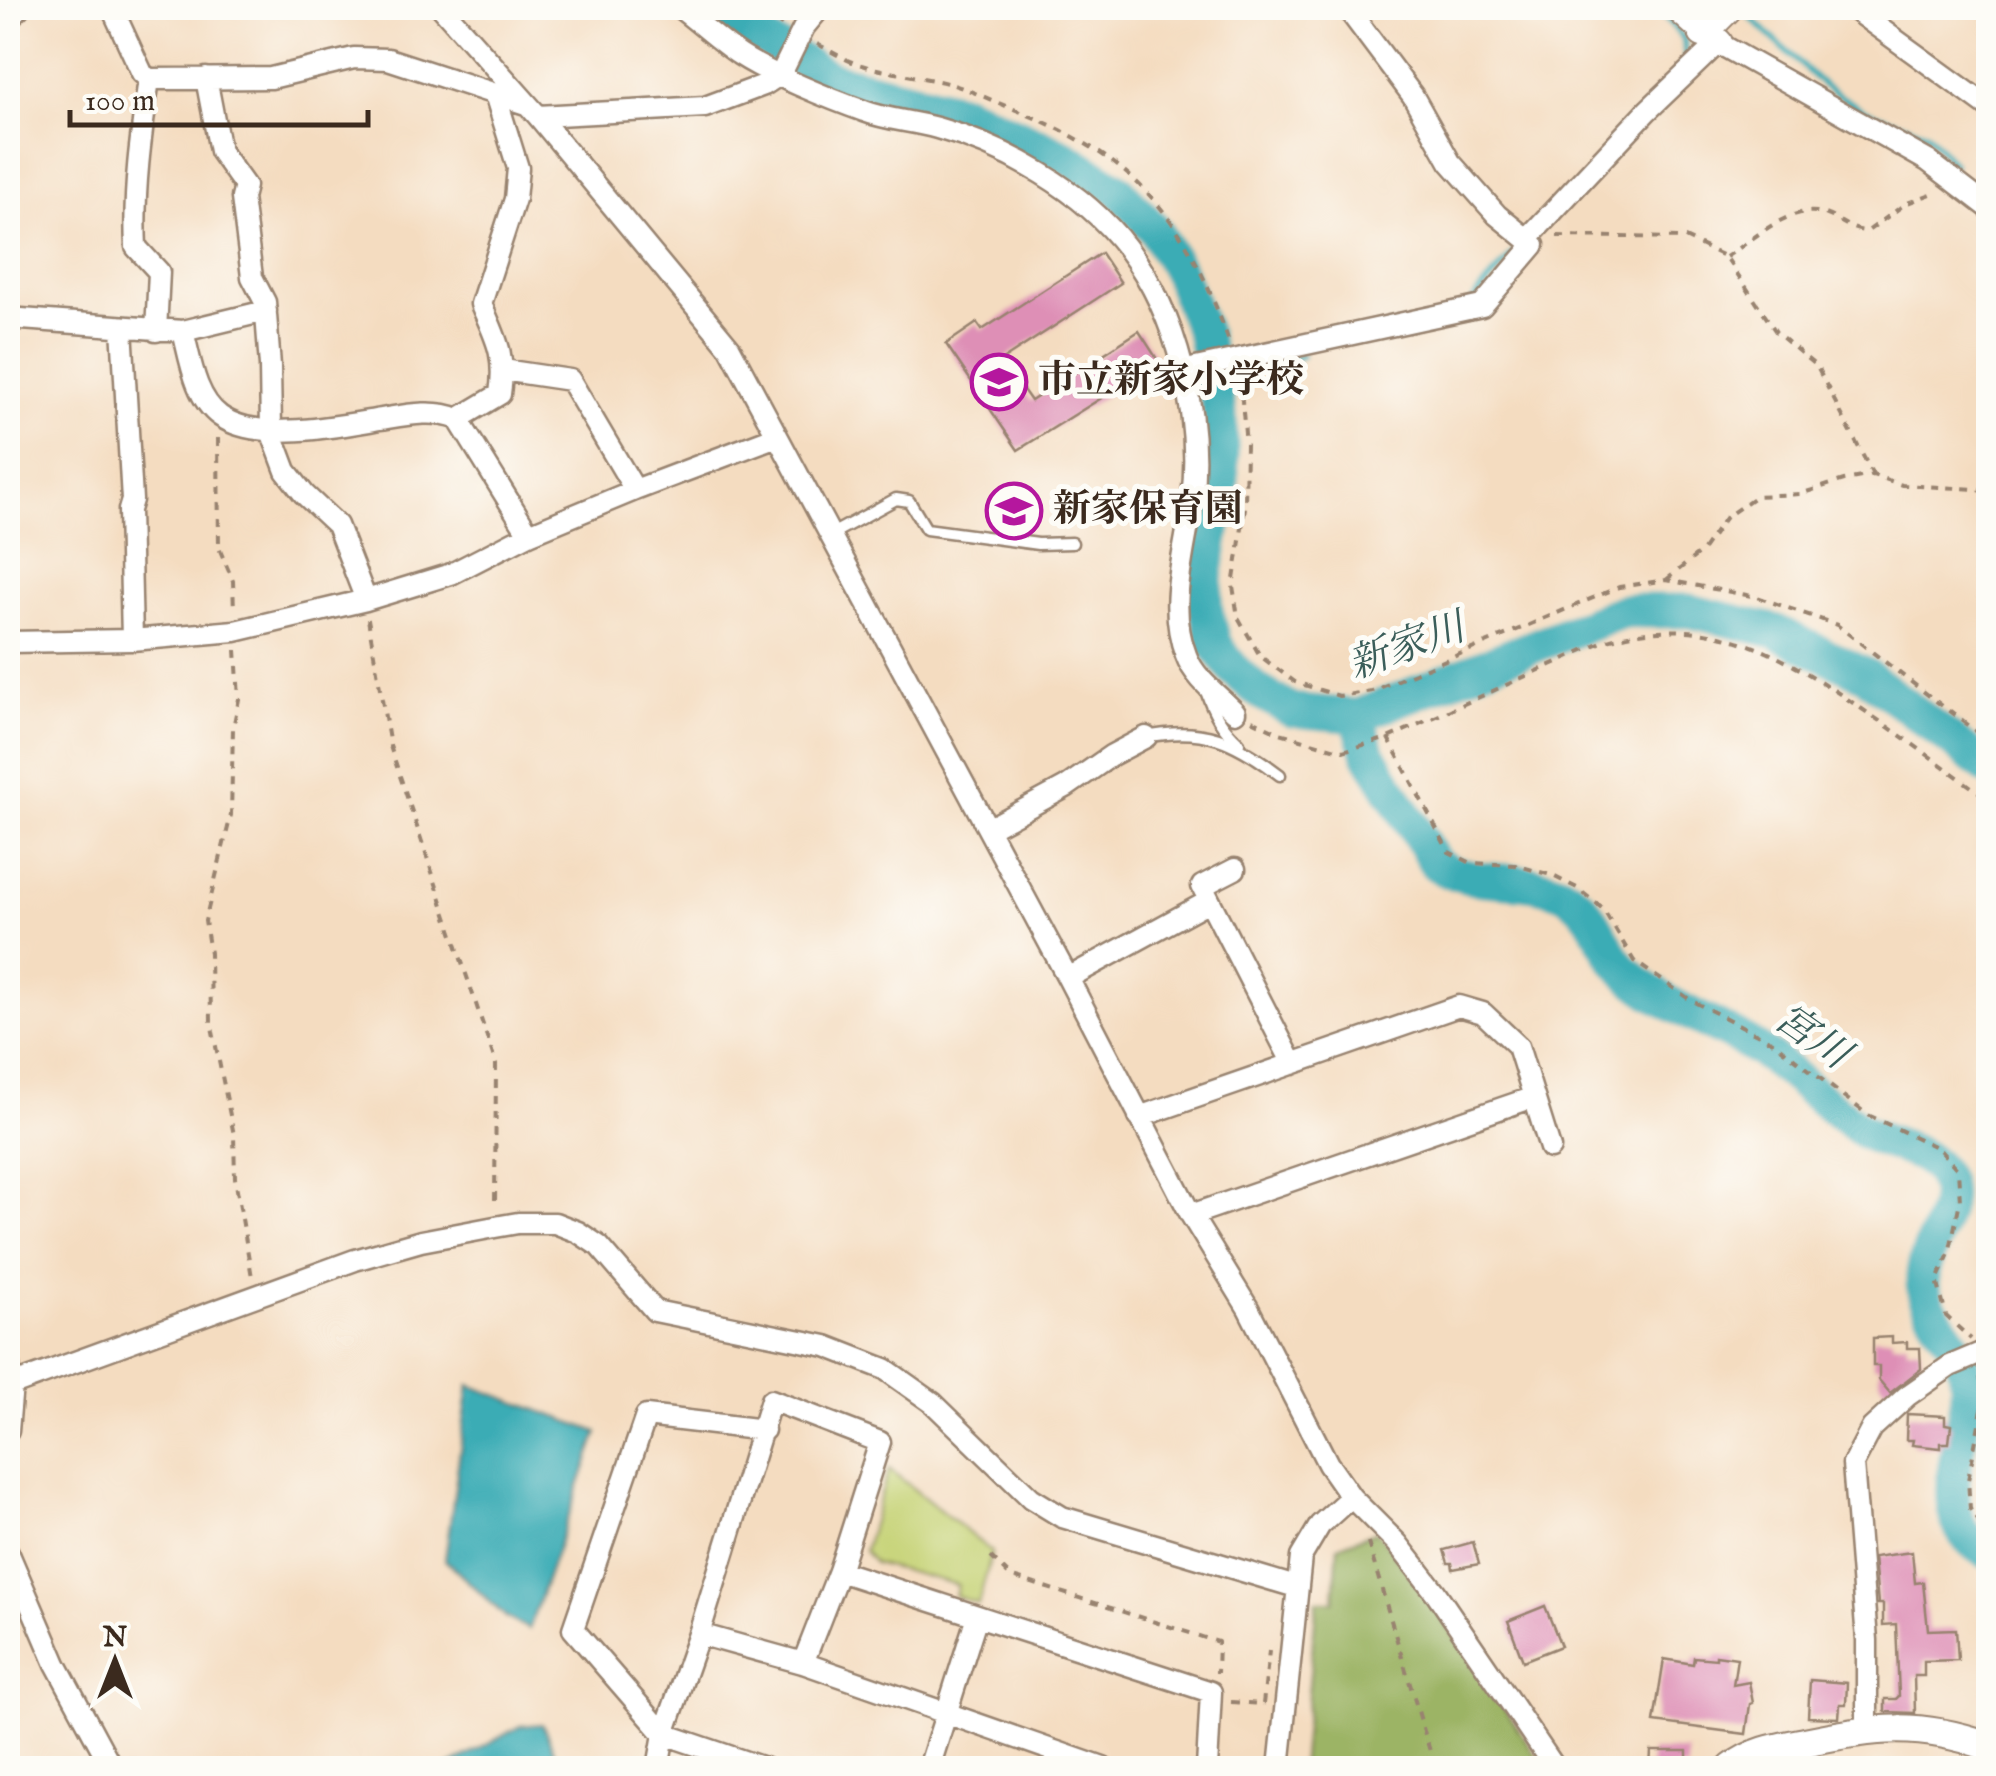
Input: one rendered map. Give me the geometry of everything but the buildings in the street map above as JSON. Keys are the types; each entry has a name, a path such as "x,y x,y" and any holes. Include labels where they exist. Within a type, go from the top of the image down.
{"street":[{"path":"8,20 19,8"},
{"path":"112,8 142,73 149,79 271,78 354,58 388,59 534,110 705,106 764,86 781,74 802,31 820,8"},
{"path":"442,8 534,110 730,348 1068,978 1190,1216 1248,1308 1328,1464 1351,1497 1397,1542 1436,1593 1555,1768"},
{"path":"680,8 741,56 867,112 936,127 979,142 1040,174 1093,211 1127,248 1154,291 1182,370 1191,416 1195,462 1176,588 1178,632 1187,660 1235,712"},
{"path":"1347,8 1413,96 1450,162 1496,214 1531,242"},
{"path":"1680,8 1711,38 1928,161 1988,206"},
{"path":"1182,370 1482,306 1531,242 1711,38 1728,8"},
{"path":"1852,8 1988,107"},
{"path":"206,78 220,151 245,186 242,198 252,277 265,302 271,431 286,471 312,503 337,525 366,600"},
{"path":"149,79 138,154 135,227 136,247 159,272 156,331"},
{"path":"183,331 195,376 218,413 271,431 318,430 417,414 458,419 500,394 501,346 480,304 515,199 518,168 495,94"},
{"path":"8,318 183,331 266,312"},
{"path":"122,327 132,500 132,640"},
{"path":"502,370 570,380 634,490"},
{"path":"458,419 528,534"},
{"path":"8,642 132,640 235,631 366,600 451,574 528,534 777,436"},
{"path":"988,829 1146,737"},
{"path":"1235,868 1202,886 1293,1064"},
{"path":"1068,978 1210,901"},
{"path":"1139,1117 1458,1006 1484,1012 1518,1046 1550,1148"},
{"path":"1190,1216 1534,1096"},
{"path":"12,1385 405,1246 518,1223 554,1224 578,1232 599,1246 655,1310 826,1346 885,1369 933,1403 1030,1498 1062,1517 1296,1586"},
{"path":"1866,1729 1867,1640 1852,1464 1872,1428 1907,1396 1950,1366 1982,1351"},
{"path":"8,1360 12,1385 8,1431"},
{"path":"658,1768 664,1734 771,1400 880,1442 839,1571 803,1663"},
{"path":"764,1430 646,1416 573,1630 664,1734 764,1768"},
{"path":"1279,1768 1301,1557 1320,1525 1351,1497"},
{"path":"8,1552 56,1664 112,1768"},
{"path":"839,1571 1216,1697 1207,1768"},
{"path":"929,1768 977,1616"},
{"path":"699,1634 803,1663 1104,1768"},
{"path":"1732,1768 1766,1750 1866,1729 1930,1730 1988,1746"}],"lane":[{"path":"829,535 896,500 909,501 926,530 1038,544 1072,544"},
{"path":"1202,680 1213,712 1227,733 1280,775"},
{"path":"1146,737 1200,733 1245,748"}],"path":[{"path":"751,8 802,31"},
{"path":"1726,257 1797,212 1830,215 1842,226 1868,231 1905,204 1960,184"},
{"path":"1531,242 1551,236 1684,238 1726,257 1776,332 1817,367 1873,475"},
{"path":"1235,359 1242,389 1246,444 1245,508 1233,586 1238,617 1260,656 1295,682 1339,696 1372,691 1619,587 1666,580 1758,597 1837,625 1988,741"},
{"path":"218,413 219,548 233,581 239,699 233,728 231,815 205,921 210,953 211,1022 234,1135 235,1178 256,1296"},
{"path":"1666,580 1702,551 1724,518 1756,496 1800,494 1873,475 1902,484 1988,493"},
{"path":"366,600 390,746 496,1064 495,1227"},
{"path":"1235,712 1280,733 1344,750 1388,738 1604,640 1636,631 1702,632 1781,656 1896,732 1988,800"},
{"path":"1388,738 1449,852 1471,863 1515,865 1552,875 1578,888 1603,910 1634,961 1692,1001 1773,1042 1868,1115 1938,1148 1958,1170 1960,1201 1949,1254 1938,1280 1946,1316 1982,1351 1984,1399 1968,1480 1970,1509 1988,1534"},
{"path":"1366,1535 1435,1768"},
{"path":"991,1557 1010,1576 1218,1642 1216,1697 1263,1704 1266,1660"}],"green space":[{"path":"889,1469 992,1552 978,1604 955,1596 958,1585 874,1563 864,1551"},
{"path":"1377,1531 1449,1627 1545,1768 1301,1768 1317,1601 1334,1601 1338,1546"}],"water":[{"path":"469,1385 598,1432 529,1629 507,1618 445,1560"},
{"path":"542,1724 562,1768 446,1768 520,1726"}],"waterway":[{"name":"新家川","path":"717,8 832,79 964,111 1062,155 1118,190 1154,229 1178,270 1203,332 1220,415 1222,480 1207,567 1205,606 1215,645 1235,671 1258,691 1291,710 1357,716 1623,611 1690,611 1775,631 1866,675 1988,768"},
{"path":"1658,8 1684,39 1686,66"},
{"path":"1750,17 1823,85 1861,109 1927,133 1954,165"},
{"path":"1975,205 1988,231"},
{"path":"1474,299 1519,247"},
{"path":"1246,373 1302,356"},
{"path":"1214,383 1233,377"},
{"name":"宮川","path":"1357,716 1369,754 1436,864 1466,877 1533,884 1566,894 1585,910 1617,962 1639,983 1761,1052 1862,1130 1919,1154 1936,1166 1947,1188 1947,1201 1927,1256 1923,1284 1931,1310 1954,1344 1965,1370 1966,1407 1954,1477 1957,1521 1968,1538 1988,1552"}],"place":[{"name":"市立新家小学校","path":"999,382"},
{"name":"新家保育園","path":"1014,511"}]}
